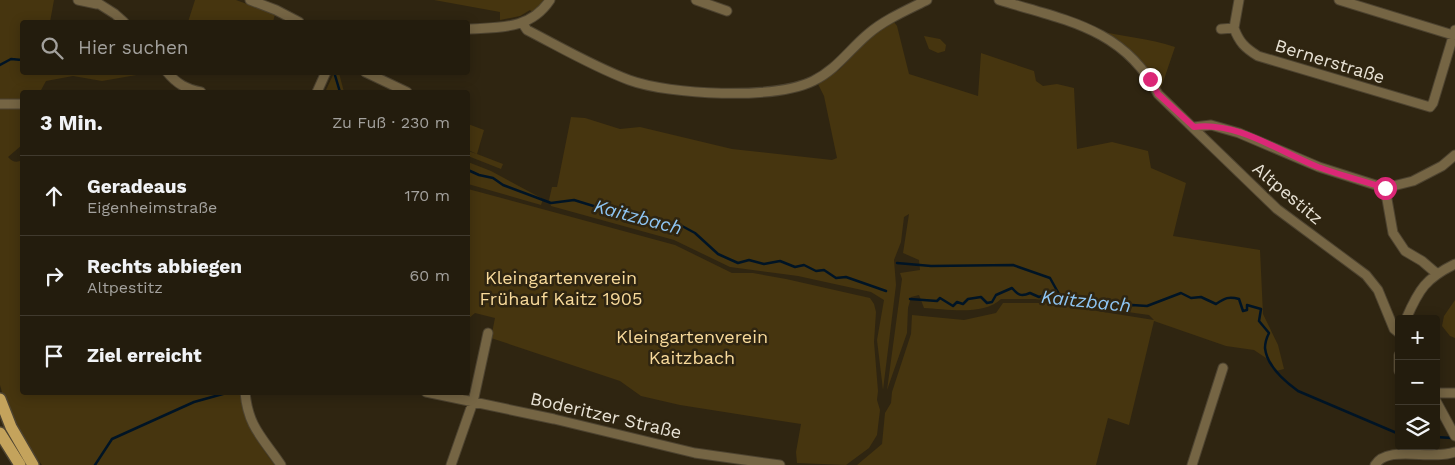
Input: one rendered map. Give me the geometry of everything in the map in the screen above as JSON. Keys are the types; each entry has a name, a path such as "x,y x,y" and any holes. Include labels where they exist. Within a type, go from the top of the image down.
{"main road":[{"path":"0,398 10,426 27,463"},
{"path":"0,433 27,463"}],"street":[{"path":"78,0 95,2 122,20"},
{"path":"250,0 295,20"},
{"path":"470,29 524,24 543,10 550,0"},
{"path":"696,0 727,11"},
{"path":"524,24 527,30 612,74 632,81 650,86 707,92 761,92 794,88 812,81 842,61 874,29 927,0"},
{"name":"Altpestitz","path":"999,0 1080,25 1120,46 1137,60 1158,94 1277,209 1366,275 1378,290 1395,330"},
{"path":"1221,29 1234,28 1239,0"},
{"path":"1339,0 1454,32"},
{"name":"Bernerstraße","path":"1234,28 1238,39 1246,49 1258,56 1430,107 1434,103 1454,32"},
{"path":"170,75 184,90"},
{"path":"318,90 325,75"},
{"path":"371,75 403,90"},
{"path":"0,104 20,104"},
{"path":"1194,127 1211,125 1239,133 1319,167 1385,188 1413,181 1442,166 1455,155"},
{"path":"1385,188 1393,233 1405,251 1422,260 1436,273"},
{"path":"1408,315 1425,283 1436,273 1455,264"},
{"path":"451,465 473,402 488,333"},
{"path":"1192,465 1223,368"},
{"path":"1440,393 1455,392"},
{"path":"245,395 248,413 254,429 281,465"},
{"name":"Boderitzer Straße","path":"440,395 554,419 694,453 780,465"},
{"path":"1438,405 1454,434"},
{"path":"1375,465 1379,458 1402,450 1439,455 1455,452"}],"green space":[{"path":"0,0 54,0 50,20 20,20 20,75 136,75 102,81 73,76 46,81 41,90 20,90 20,147 8,157 15,162 20,161 20,395 242,395 245,413 252,431 275,465 42,465 12,417 0,385"},
{"path":"195,0 236,0 275,14 274,20 189,20"},
{"path":"434,0 544,0 533,13 530,10 520,16 500,20 500,12"},
{"path":"894,22 897,26 909,74 978,96 981,53 1034,71 1036,81 1043,86 1057,84 1074,88 1077,149 1112,142 1148,151 1151,168 1186,183 1173,236 1260,250 1263,314 1278,345 1284,369 1276,371 1266,358 1254,350 1226,346 1154,321 1129,425 1108,418 1096,465 857,465 882,444 885,413 891,403 892,392 911,334 912,315 964,320 996,313 1003,303 1046,303 1154,320 1149,315 1035,299 1001,299 985,308 975,310 924,308 919,295 911,297 908,308 907,333 887,390 902,279 900,273 920,270 919,260 903,253 909,214 904,217 901,242 894,260 896,285 883,390 877,340 884,300 871,292 798,276 730,267 674,240 551,206 549,200 552,187 557,187 571,117 585,118 620,129 640,127 732,149 832,160 837,158 824,96 818,84 839,70 873,35"},
{"path":"1095,30 1175,47 1160,91 1148,69 1134,54"},
{"path":"924,36 940,39 946,45 945,51 938,53 929,49"},
{"path":"333,75 340,75 343,90 326,90"},
{"path":"470,125 484,130 477,154 470,151"},
{"path":"470,152 503,164 501,169 470,157"},
{"path":"470,163 491,171 543,199 541,205 470,185"},
{"path":"470,190 675,245 732,273 753,273 870,298 876,312 874,342 877,400 880,410 877,435 869,448 846,465 797,463 796,452 801,424 680,405 641,396 620,381 491,338 495,318 475,313 470,317"},
{"path":"1455,300 1455,338 1450,336 1442,326 1444,316"}],"waterway":[{"name":"Kaitzbach","path":"0,65 11,59 20,60"},
{"name":"Kaitzbach","path":"335,75 339,90"},
{"name":"Kaitzbach","path":"470,171 493,178 503,185 551,203 574,200 642,221 682,226 695,233 718,254 738,263 749,260 764,264 780,261 795,267 804,265 816,271 824,270 836,278 846,277 886,291"},
{"path":"897,263 931,266 1013,265 1050,278 1060,296"},
{"name":"Kaitzbach","path":"910,299 937,301 940,298 953,306 957,302 963,304 968,299 981,297 987,303 992,302 996,295 1012,288 1022,295 1030,293 1039,297 1051,295 1089,302 1101,307 1112,303 1120,308 1132,305 1147,306 1181,293 1191,298 1201,297 1216,304 1227,298 1239,299 1243,311 1247,310 1247,305 1261,309 1259,321 1269,333 1265,346 1266,355 1277,373 1287,383 1298,391 1395,432"},
{"path":"95,465 112,439 194,402 219,395"},
{"name":"Kaitzbach","path":"1440,437 1452,438"}],"route":[{"path":"1150,79 1158,94 1194,127 1211,125 1239,133 1319,167 1385,188"}],"park label":[{"name":"Kleingartenverein Frühauf Kaitz 1905","path":"561,287"},
{"name":"Kleingartenverein Kaitzbach","path":"692,346"}]}
